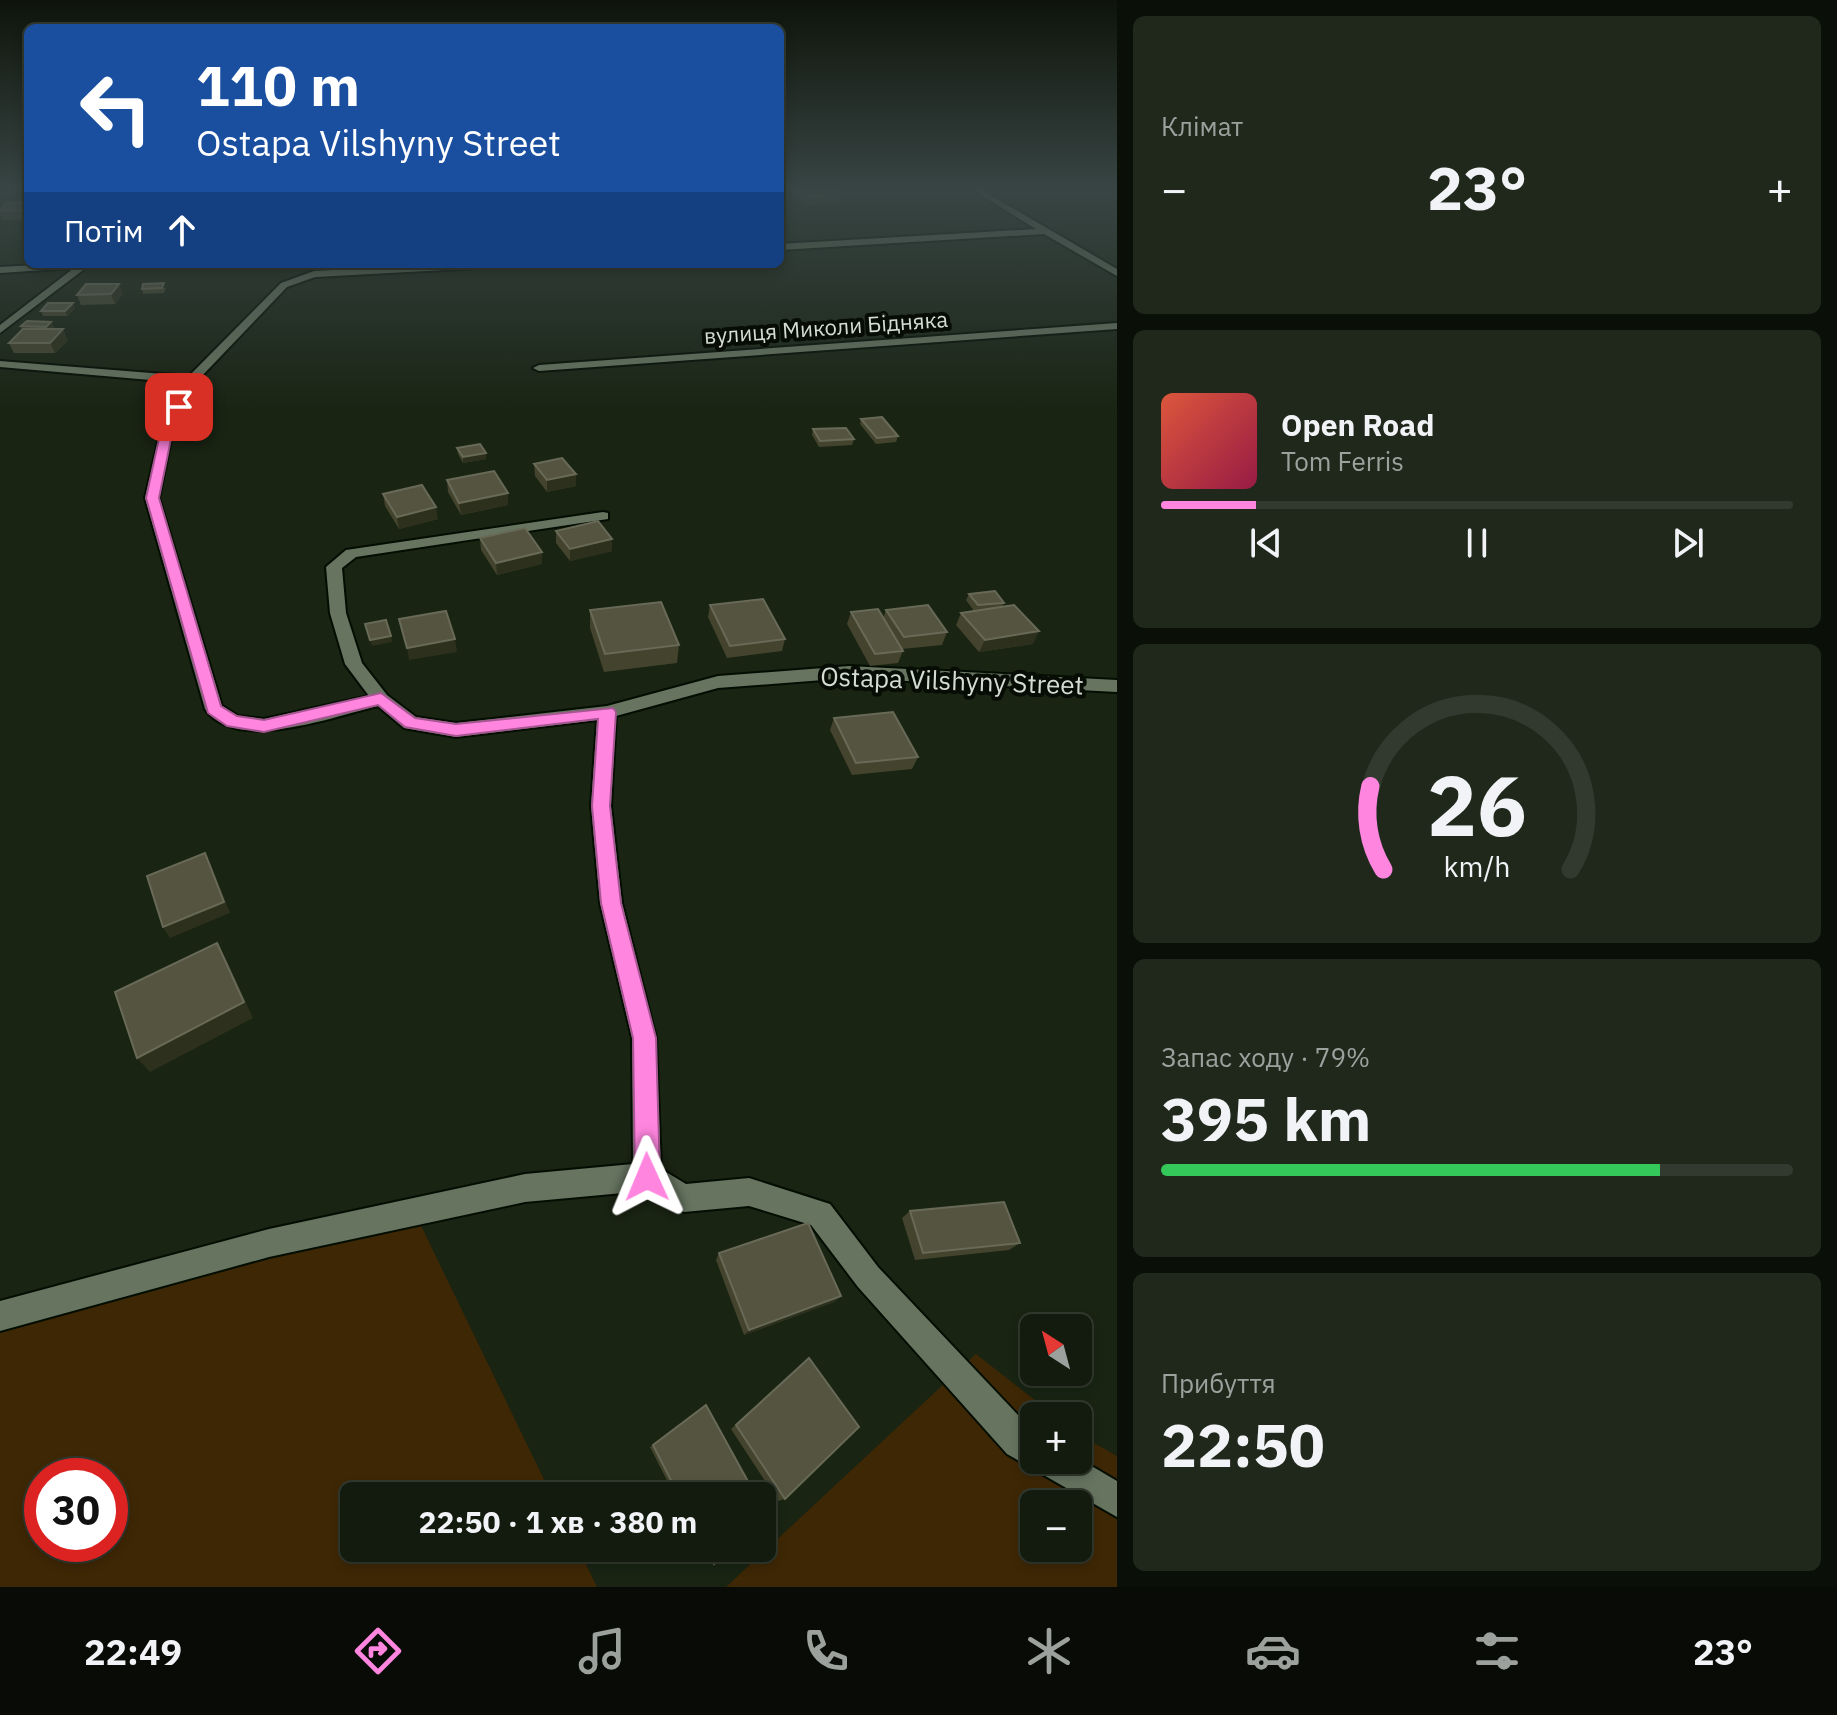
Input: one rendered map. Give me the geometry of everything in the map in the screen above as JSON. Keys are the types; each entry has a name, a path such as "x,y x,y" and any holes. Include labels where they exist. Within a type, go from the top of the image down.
{"street":[{"path":"0,270 29,268"},
{"path":"0,330 81,268"},
{"path":"381,699 264,726 233,722 214,709 152,498 166,434 192,380 284,285 314,274 426,268"},
{"name":"вулиця Миколи Бідняка","path":"539,368 1117,326"},
{"path":"0,364 192,380"},
{"name":"Ostapa Vilshyny Street","path":"603,516 351,553 334,567 338,613 354,664 381,699 411,723 456,730 607,712 718,682 849,672 1117,686"},
{"path":"607,712 601,806 611,903 644,1038 647,1177"},
{"path":"0,1316 269,1243 525,1188 647,1177 684,1198 749,1192 820,1214 868,1277 1020,1443"},
{"path":"1073,1474 1117,1500"}],"shaded area":[{"path":"412,1207 545,1482 340,1482 340,1562 585,1562 597,1587 0,1587 0,1320"},
{"path":"976,1354 1037,1402 1020,1402 1020,1474 1092,1474 1092,1442 1117,1456 1117,1587 726,1587 753,1562 776,1562 776,1540"}],"building":[{"path":"164,283 162,288 142,289 143,284"},
{"path":"86,284 119,284 111,294 77,295"},
{"path":"48,303 73,303 65,311 41,311"},
{"path":"27,321 51,322 46,327 21,326"},
{"path":"23,329 63,329 50,343 9,343"},
{"path":"882,417 898,436 877,438 861,419"},
{"path":"846,428 854,439 820,441 813,429"},
{"path":"480,444 486,453 463,457 457,448"},
{"path":"562,458 576,474 547,480 534,464"},
{"path":"494,471 508,493 459,503 447,480"},
{"path":"422,485 436,507 397,517 383,494"},
{"path":"598,521 612,539 570,549 556,531"},
{"path":"525,528 542,552 496,563 480,538"},
{"path":"995,591 1004,603 978,605 969,594"},
{"path":"763,599 785,639 730,646 710,605"},
{"path":"661,602 679,645 605,654 590,610"},
{"path":"928,605 947,632 904,637 886,610"},
{"path":"1014,605 1039,631 985,640 961,613"},
{"path":"878,609 903,651 875,654 851,612"},
{"path":"446,611 455,639 407,648 399,619"},
{"path":"386,620 391,636 370,640 365,624"},
{"path":"893,712 918,757 856,763 834,718"},
{"path":"205,853 224,902 163,927 147,876"},
{"path":"217,943 244,1002 137,1058 115,992"},
{"path":"1004,1202 1020,1243 923,1253 910,1211"},
{"path":"808,1223 841,1296 749,1330 719,1253"},
{"path":"809,1358 859,1427 785,1499 736,1425"},
{"path":"706,1405 748,1482 672,1482 653,1445"}],"route":[{"path":"179,407 166,434 152,498 214,709 233,722 264,726 381,699 411,723 456,730 607,712 601,806 611,903 644,1038 647,1177"}]}
